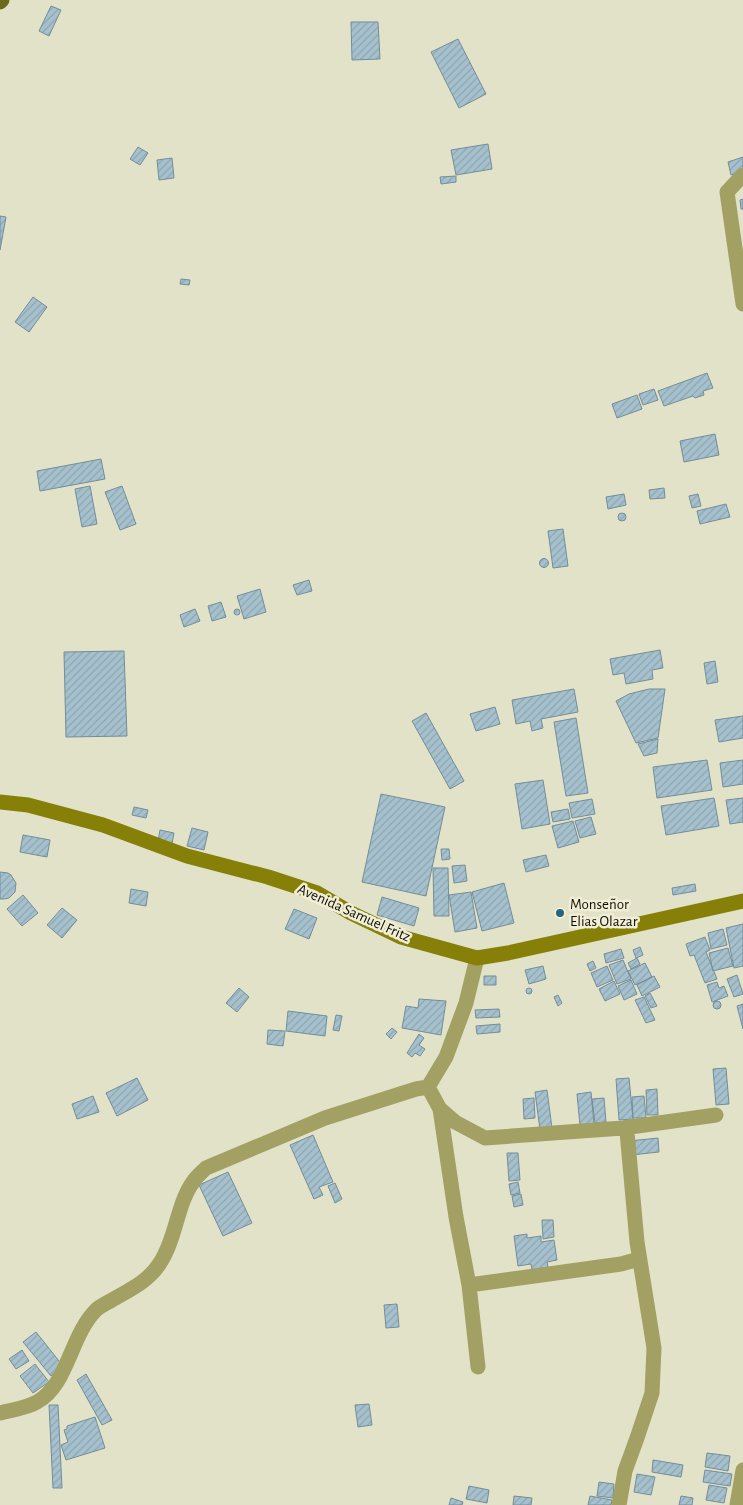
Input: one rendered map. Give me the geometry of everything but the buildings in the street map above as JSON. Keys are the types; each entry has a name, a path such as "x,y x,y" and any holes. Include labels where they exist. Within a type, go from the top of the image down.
{"street":[{"path":"743,175 727,192 743,304"},
{"name":"Avenida Samuel Fritz","path":"0,802 28,805 103,825 187,856 268,877 317,893 351,913 401,938 477,958 508,953 743,901"},
{"path":"428,1088 446,1058 466,1003 477,958"},
{"path":"428,1088 440,1109 455,1122 485,1138 623,1128 716,1115"},
{"path":"0,1413 36,1403 52,1389 61,1376 74,1342 83,1326 97,1309 145,1281 159,1266 168,1250 187,1193 193,1181 206,1168 325,1118 416,1089 428,1088"},
{"path":"440,1109 456,1217 469,1285 478,1367"},
{"path":"618,1505 625,1471 652,1393 654,1348 636,1242 627,1132 623,1128"},
{"path":"469,1285 621,1264 640,1259"},
{"path":"737,1505 743,1470"}],"place":[{"name":"Monseñor Elias Olazar","path":"560,913"}]}
